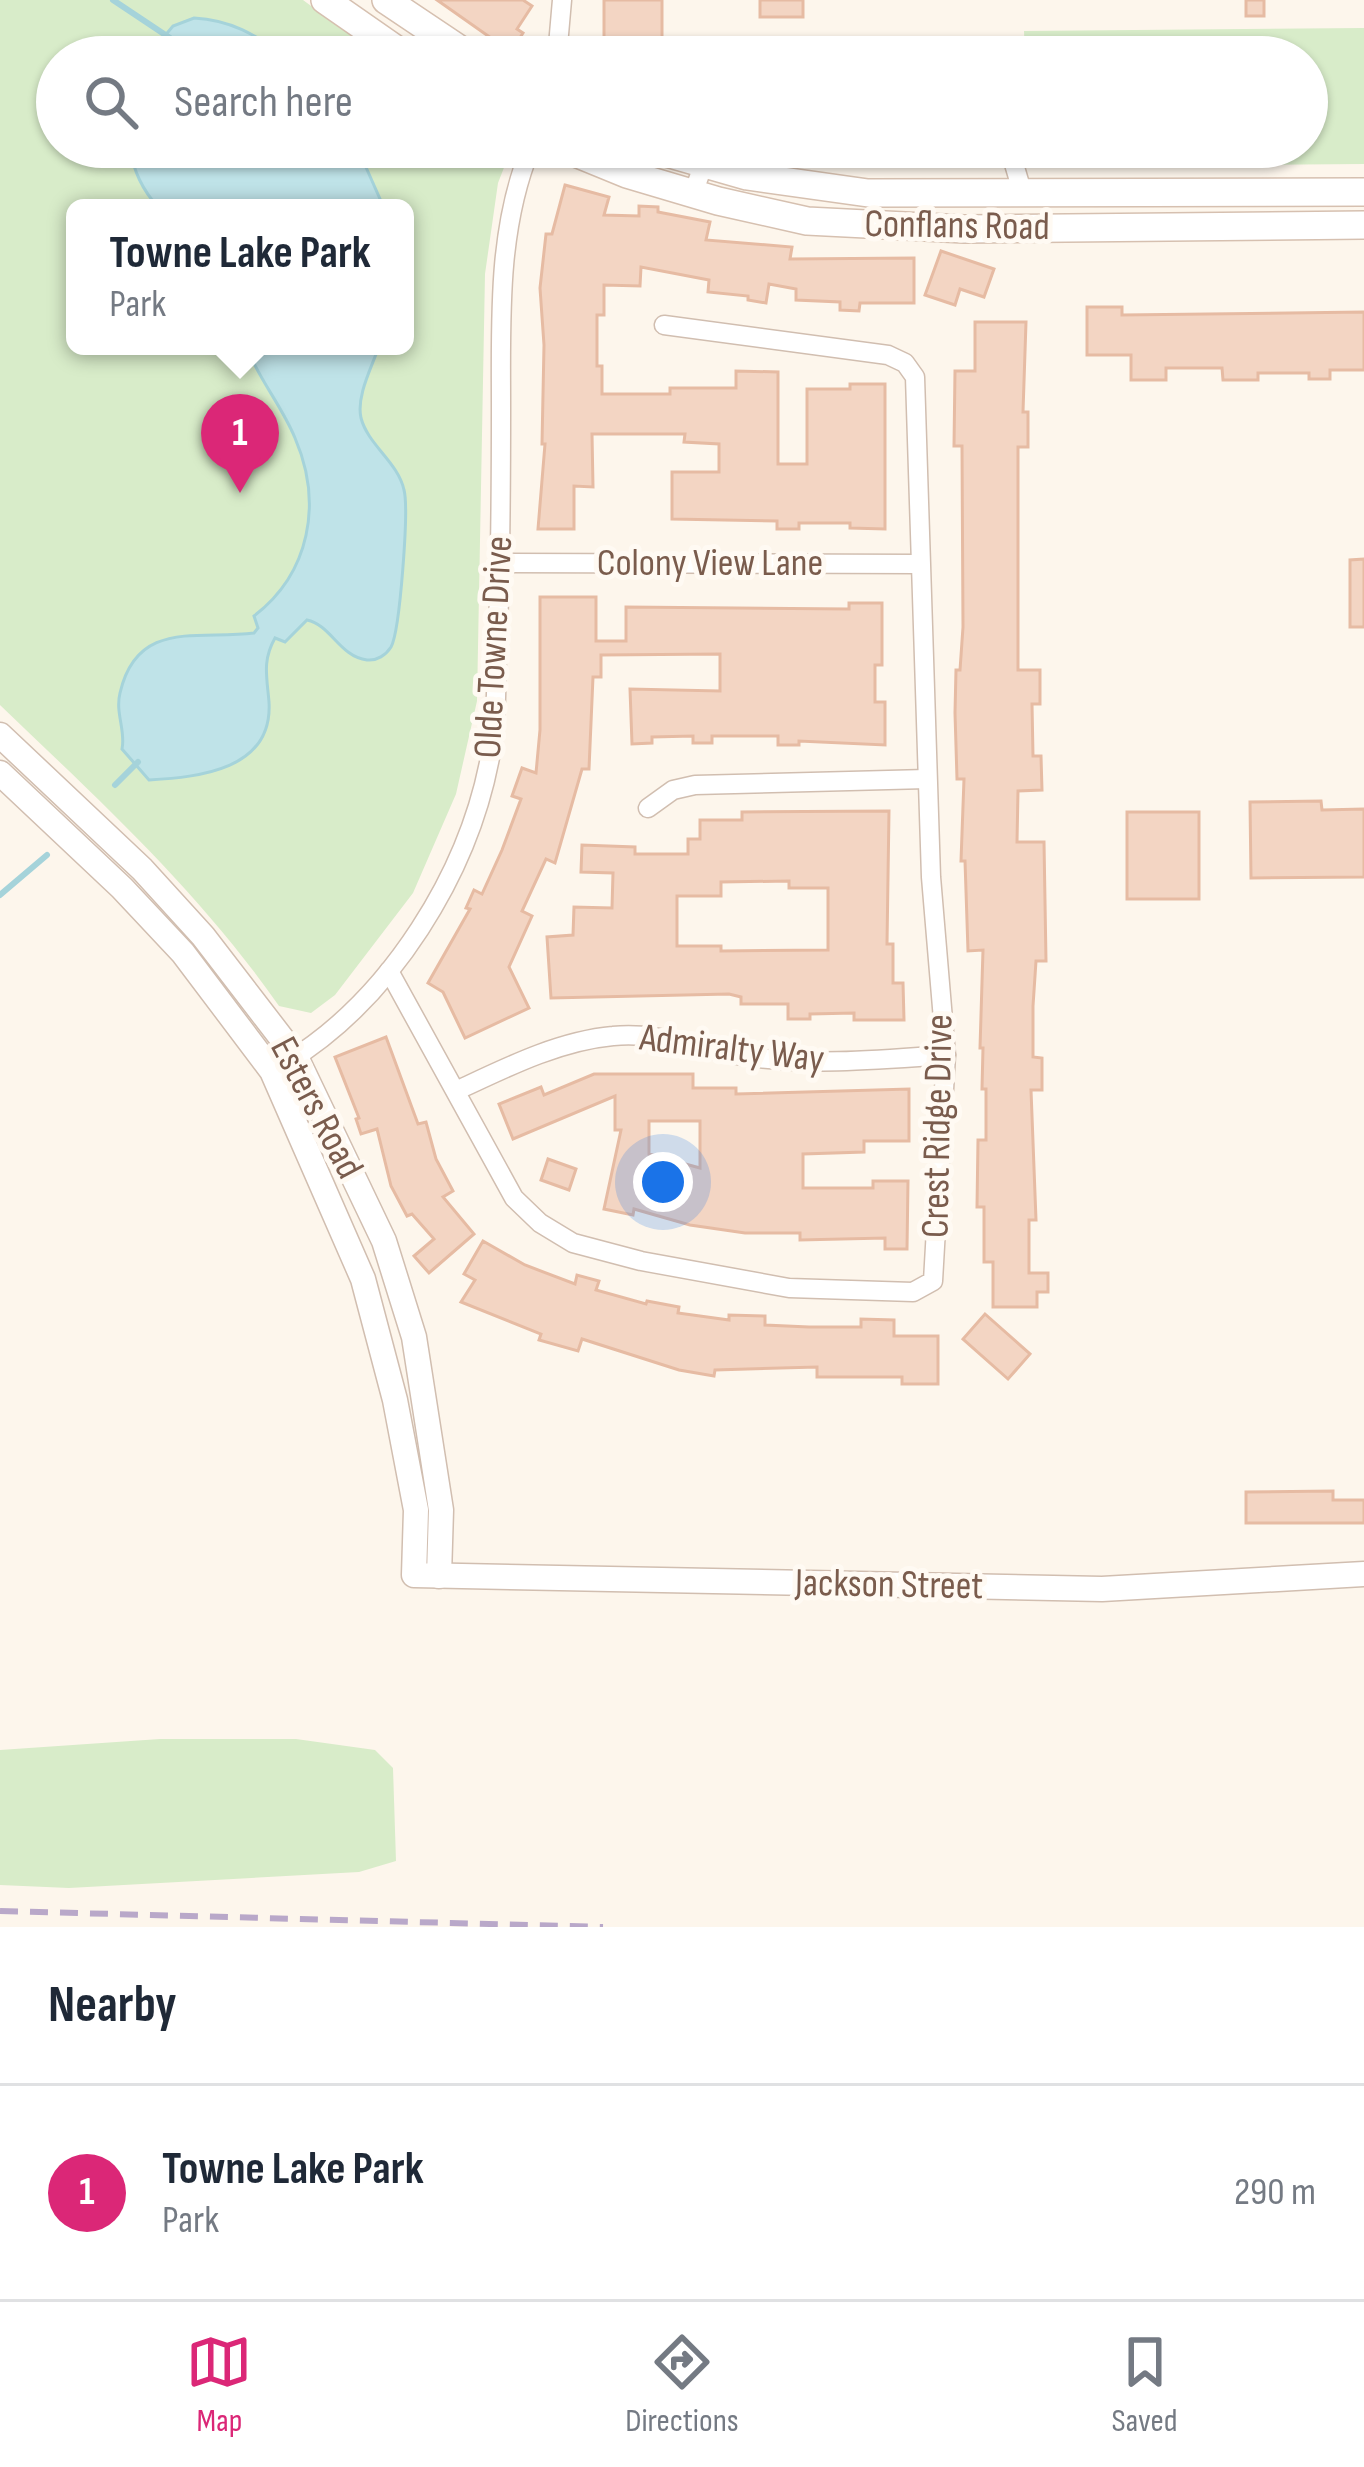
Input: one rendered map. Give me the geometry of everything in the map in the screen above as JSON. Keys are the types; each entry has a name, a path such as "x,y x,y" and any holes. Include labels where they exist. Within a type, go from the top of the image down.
{"main road":[{"path":"326,0 377,36"},
{"path":"386,0 440,36"},
{"name":"Conflans Road","path":"612,168 756,211 864,226 1364,225"},
{"name":"Conflans Road","path":"735,168 748,176 868,193 1364,192"}],"street":[{"path":"558,36 562,0"},
{"name":"Olde Towne Drive","path":"272,1071 329,1034 389,970 447,880 485,779 494,731 502,563 501,338 506,236 522,168"},
{"path":"694,191 707,168"},
{"path":"1015,168 1022,191"},
{"name":"Crest Ridge Drive","path":"389,970 514,1198 540,1223 573,1243 641,1261 789,1288 913,1292 933,1282 946,1055 926,779 915,377 904,363 888,355 664,325"},
{"name":"Colony View Lane","path":"502,563 919,564"},
{"name":"Esters Road","path":"0,735 142,869 203,936 296,1057 383,1241 414,1337 441,1510 427,1575"},
{"name":"Esters Road","path":"0,773 183,953 272,1071 363,1279 394,1400 427,1575"},
{"path":"648,808 673,790 695,785 926,779"},
{"name":"Admiralty Way","path":"456,1091 545,1053 613,1036 682,1042 796,1062 946,1055"},
{"name":"Jackson Street","path":"427,1575 1102,1589 1364,1574"}],"green space":[{"path":"0,0 303,0 352,36 36,36 36,168 504,168 485,274 477,701 456,794 413,893 335,995 311,1013 279,1006 182,885 0,705"},
{"path":"1364,28 1364,164 1328,164 1328,36 1024,36 1024,31"},
{"path":"160,1739 296,1739 375,1750 393,1768 396,1861 359,1872 69,1888 0,1885 0,1750"}],"water":[{"path":"194,18 253,36 165,36 173,26"},
{"path":"135,168 366,168 380,199 152,199"},
{"path":"250,355 376,355 363,391 361,418 401,480 405,502 394,636 387,653 371,660 350,653 307,620 285,642 275,638 267,662 267,725 259,742 246,756 210,772 149,780 122,749 119,700 128,669 140,653 172,638 254,633 258,628 254,616 288,579 306,535 309,512 304,463 290,426"}],"building":[{"path":"437,0 523,0 532,6 517,29 521,36 488,36"},
{"path":"604,0 662,0 662,36 604,36"},
{"path":"760,0 803,0 803,17 760,17"},
{"path":"1246,0 1264,0 1264,16 1246,16"},
{"path":"565,185 609,197 604,215 639,216 639,206 658,207 658,212 710,222 706,240 792,247 790,259 914,258 914,303 860,303 859,311 840,310 840,302 796,300 796,289 769,284 766,303 708,292 709,280 641,267 640,286 604,285 604,315 597,315 602,394 736,388 736,371 778,372 778,464 807,464 807,389 885,384 885,529 799,523 799,529 777,529 777,521 672,519 672,472 719,472 719,444 684,442 685,434 592,434 593,487 574,486 574,529 538,529 545,444 540,288 546,234 552,234"},
{"path":"941,251 994,269 984,297 960,289 955,305 925,295"},
{"path":"1087,307 1122,307 1122,315 1364,312 1364,370 1330,370 1330,379 1309,379 1309,373 1258,373 1258,380 1223,380 1222,368 1166,368 1166,380 1131,380 1131,355 1087,355"},
{"path":"975,322 1026,322 1023,412 1028,412 1028,447 1018,447 1018,670 1040,670 1040,704 1032,704 1033,756 1041,756 1042,790 1018,791 1017,842 1044,842 1046,961 1036,961 1033,1006 1033,1057 1042,1058 1042,1090 1031,1090 1036,1220 1029,1220 1029,1273 1048,1273 1048,1292 1037,1292 1037,1307 993,1307 993,1262 984,1262 984,1207 977,1207 978,1140 986,1140 980,1048 983,950 968,951 965,861 961,861 964,779 957,779 955,713 963,627 962,446 954,446 955,371 975,371"},
{"path":"1364,559 1364,627 1350,627 1350,560"},
{"path":"540,597 596,597 596,641 626,641 626,607 849,609 849,603 882,603 882,665 875,665 875,702 885,702 885,745 799,741 799,745 778,745 778,736 712,736 712,743 693,743 693,736 652,737 652,743 632,744 630,689 720,691 720,654 601,655 601,677 593,677 589,769 582,769 555,863 546,859 522,911 532,916 509,967 529,1008 465,1038 443,992 428,983 470,909 466,908 474,890 482,894 502,850 521,799 512,796 522,768 536,773"},
{"path":"1321,801 1322,810 1364,809 1364,877 1251,878 1250,802"},
{"path":"889,811 887,944 893,944 893,983 903,983 904,1020 854,1020 854,1013 788,1019 788,1004 741,1004 741,997 729,994 551,998 547,937 573,935 574,907 612,908 613,873 581,872 582,845 635,847 635,854 688,854 688,839 700,839 700,820 742,820 742,812","holes":["789,881 789,888 828,888 828,950 721,951 721,946 677,946 677,896 721,896 721,882"]},
{"path":"1127,812 1199,812 1199,899 1127,899"},
{"path":"386,1037 418,1124 426,1122 436,1159 453,1191 443,1197 474,1234 429,1273 414,1256 434,1239 412,1214 407,1216 391,1186 377,1129 361,1134 335,1057"},
{"path":"594,1074 693,1074 693,1088 736,1088 736,1094 909,1089 909,1141 864,1141 864,1152 803,1154 803,1188 873,1188 873,1181 908,1181 907,1249 885,1249 885,1238 800,1240 800,1233 745,1233 690,1225 634,1209 633,1215 604,1209 621,1130 615,1130 615,1096 513,1139 499,1104 541,1087 544,1095","holes":["649,1121 700,1121 700,1168 649,1154"]},
{"path":"548,1159 576,1169 569,1190 541,1180"},
{"path":"483,1241 525,1265 575,1284 577,1275 599,1281 596,1290 646,1304 679,1307 678,1313 729,1320 729,1315 765,1316 765,1325 809,1327 861,1327 861,1319 894,1320 894,1336 938,1336 938,1384 902,1384 902,1377 817,1377 817,1367 715,1370 714,1376 679,1370 582,1339 578,1351 539,1340 541,1334 461,1302 475,1280 464,1274"},
{"path":"985,1314 1030,1354 1008,1379 963,1339"},
{"path":"1333,1491 1333,1500 1364,1500 1364,1523 1246,1523 1246,1492"}],"waterway":[{"path":"113,0 167,36"},
{"path":"115,785 138,762"},
{"path":"0,895 47,855"}],"railway":[{"path":"0,1911 603,1927"}],"place":[{"name":"Towne Lake Park","path":"240,493"}]}
